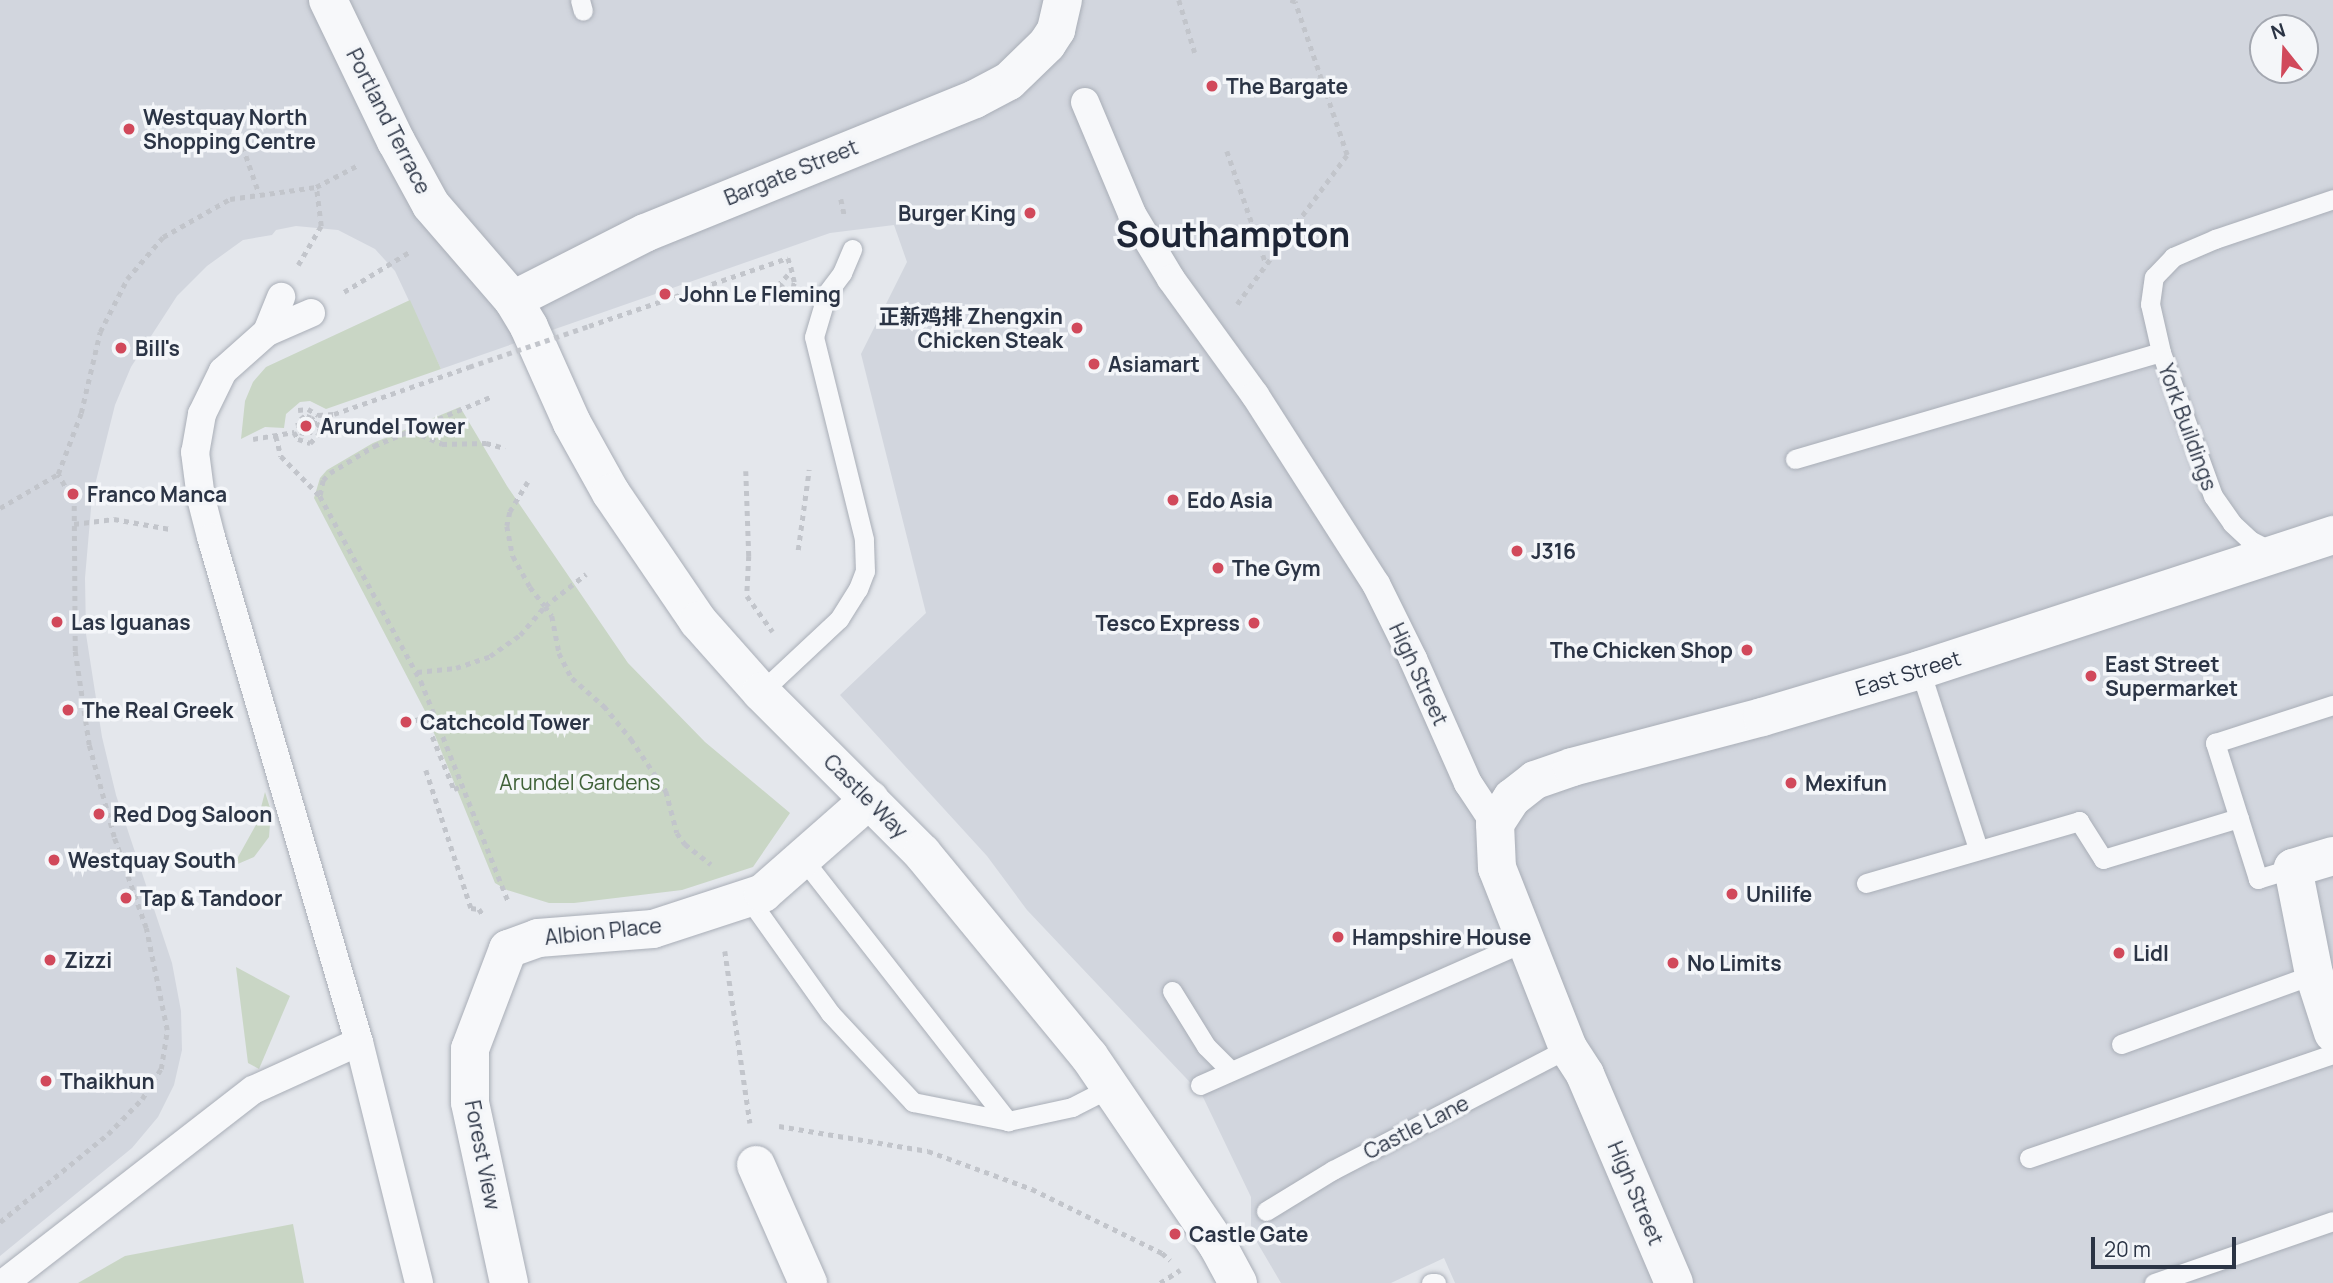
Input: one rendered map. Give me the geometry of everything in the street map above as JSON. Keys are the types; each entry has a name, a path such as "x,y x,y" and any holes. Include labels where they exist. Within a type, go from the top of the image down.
{"street":[{"name":"Portland Terrace","path":"328,0 396,141 432,205 513,300"},
{"name":"Bargate Street","path":"513,300 645,233 975,99 1009,81 1048,44 1060,15"},
{"name":"High Street","path":"1086,102 1132,215 1171,279 1215,337 1376,584 1413,659 1468,783 1495,824 1497,868 1524,942 1568,1048 1586,1074 1674,1283"},
{"path":"267,332 281,297"},
{"name":"Castle Way","path":"513,300 529,327 572,423 611,493 698,621 761,692 922,853 1089,1056 1218,1246 1238,1283"},
{"path":"311,313 267,332 223,371 202,414 195,452 201,498 211,537 359,1042 419,1283"},
{"name":"East Street","path":"1495,824 1512,798 1535,780 1920,670 2333,535"},
{"name":"Albion Place","path":"508,949 538,938 653,929 763,893 870,799"},
{"path":"2333,856 2293,868 2314,974 2333,1033"},
{"name":"Forest View","path":"508,949 470,1049 470,1102 509,1283"},
{"path":"4,1283 253,1090 359,1042"},
{"path":"756,1165 808,1283"}],"lane":[{"name":"York Buildings","path":"2278,555 2251,541 2232,523 2213,496 2161,352 2150,304 2154,277 2174,257 2215,239 2333,199"},
{"path":"761,692 839,619 858,589 865,570 864,540 814,337 827,293 842,273 852,249"},
{"path":"1795,459 2161,352"},
{"path":"1920,670 1978,849"},
{"path":"2293,868 2258,879 2215,743 2333,705"},
{"path":"1866,883 2079,821 2103,859 2239,818"},
{"path":"803,859 1008,1121"},
{"path":"734,903 830,1013 913,1102 1008,1121 1072,1107 1111,1087"},
{"path":"1200,1085 1524,942"},
{"path":"2121,1044 2314,974"},
{"path":"1172,991 1206,1046 1231,1072"},
{"name":"Castle Lane","path":"1266,1211 1333,1170 1568,1048"},
{"path":"2029,1158 2333,1054"},
{"path":"2154,1283 2333,1221"}],"path":[{"path":"1179,0 1195,53"},
{"path":"1215,337 1266,262 1347,155 1295,2 1290,0"},
{"path":"233,118 258,193"},
{"path":"0,509 58,474 80,413 100,332 127,279 163,237 230,199 316,187 396,141"},
{"path":"1227,151 1266,262"},
{"path":"316,187 321,226"},
{"path":"299,410 308,409 318,415 334,414 788,258 794,282 793,288 787,291 780,284 788,275"},
{"path":"311,313 389,263"},
{"path":"320,496 323,480 330,473 374,446 490,397"},
{"path":"253,439 294,432 298,439 310,443 319,434 320,427 311,418 305,416 298,422 300,432 309,434 318,415"},
{"path":"411,431 442,444 486,443 505,448"},
{"path":"276,436 281,456 320,496 417,672 513,915 508,949"},
{"path":"798,550 811,456"},
{"path":"746,471 749,556 747,596 794,661"},
{"path":"0,1223 108,1134 142,1100 161,1069 167,1030 146,928 114,837 89,745 75,652 74,503 58,474"},
{"path":"528,482 510,512 507,526 509,542 519,569 552,617 559,653 572,678 604,706 647,761 666,790 677,833 685,844 714,867 734,903 750,1122 756,1165"},
{"path":"74,524 114,519 159,526"},
{"path":"417,672 456,668 489,656 520,635 545,606 586,574"},
{"path":"406,722 425,718 454,789 463,786"},
{"path":"426,771 471,908"},
{"path":"750,1122 763,1124"},
{"path":"776,1126 928,1151 1032,1188 1162,1253 1181,1269"}],"shaded area":[{"path":"0,0 2333,0 2333,1283 1455,1283 1444,1258 1391,1283 1281,1283 1251,1232 1251,1197 1202,1095 1027,910 987,856 840,695 926,613 861,354 907,262 894,225 830,233 441,369 395,271 375,249 338,230 296,226 276,230 272,235 243,240 207,266 177,296 131,367 115,405 92,497 85,578 86,634 102,737 116,795 172,963 181,1011 182,1050 174,1085 158,1117 132,1148 0,1256"}],"green space":[{"path":"410,300 441,369 326,409 310,401 300,402 286,414 284,428 265,427 241,439 245,401 253,382 266,367"},
{"name":"Arundel Gardens","path":"460,407 507,486 628,663 705,742 790,813 753,867 682,890 574,903 549,903 507,890 495,883 425,711 314,498 320,478 327,470 373,443"},
{"path":"265,792 271,811 269,837 254,857 233,866 257,823"},
{"path":"236,967 290,996 259,1069 248,1063"},
{"path":"293,1224 304,1283 78,1283 125,1256"}],"place":[{"name":"The Bargate","path":"1212,86"},
{"name":"Westquay North Shopping Centre","path":"129,129"},
{"name":"Burger King","path":"1030,213"},
{"name":"John Le Fleming","path":"665,294"},
{"name":"正新鸡排 Zhengxin Chicken Steak","path":"1077,328"},
{"name":"Bill's","path":"121,348"},
{"name":"Asiamart","path":"1094,364"},
{"name":"Arundel Tower","path":"306,426"},
{"name":"Franco Manca","path":"73,494"},
{"name":"Edo Asia","path":"1173,500"},
{"name":"J316","path":"1517,551"},
{"name":"The Gym","path":"1218,568"},
{"name":"Las Iguanas","path":"57,622"},
{"name":"Tesco Express","path":"1254,623"},
{"name":"The Chicken Shop","path":"1747,650"},
{"name":"East Street Supermarket","path":"2091,676"},
{"name":"The Real Greek","path":"68,710"},
{"name":"Catchcold Tower","path":"406,722"},
{"name":"Mexifun","path":"1791,783"},
{"name":"Red Dog Saloon","path":"99,814"},
{"name":"Westquay South","path":"54,860"},
{"name":"Unilife","path":"1732,894"},
{"name":"Tap & Tandoor","path":"126,898"},
{"name":"Hampshire House","path":"1338,937"},
{"name":"Lidl","path":"2119,953"},
{"name":"Zizzi","path":"50,960"},
{"name":"No Limits","path":"1673,963"},
{"name":"Thaikhun","path":"46,1081"},
{"name":"Castle Gate","path":"1175,1234"}],"district":[{"name":"Southampton","path":"1233,234"}]}
